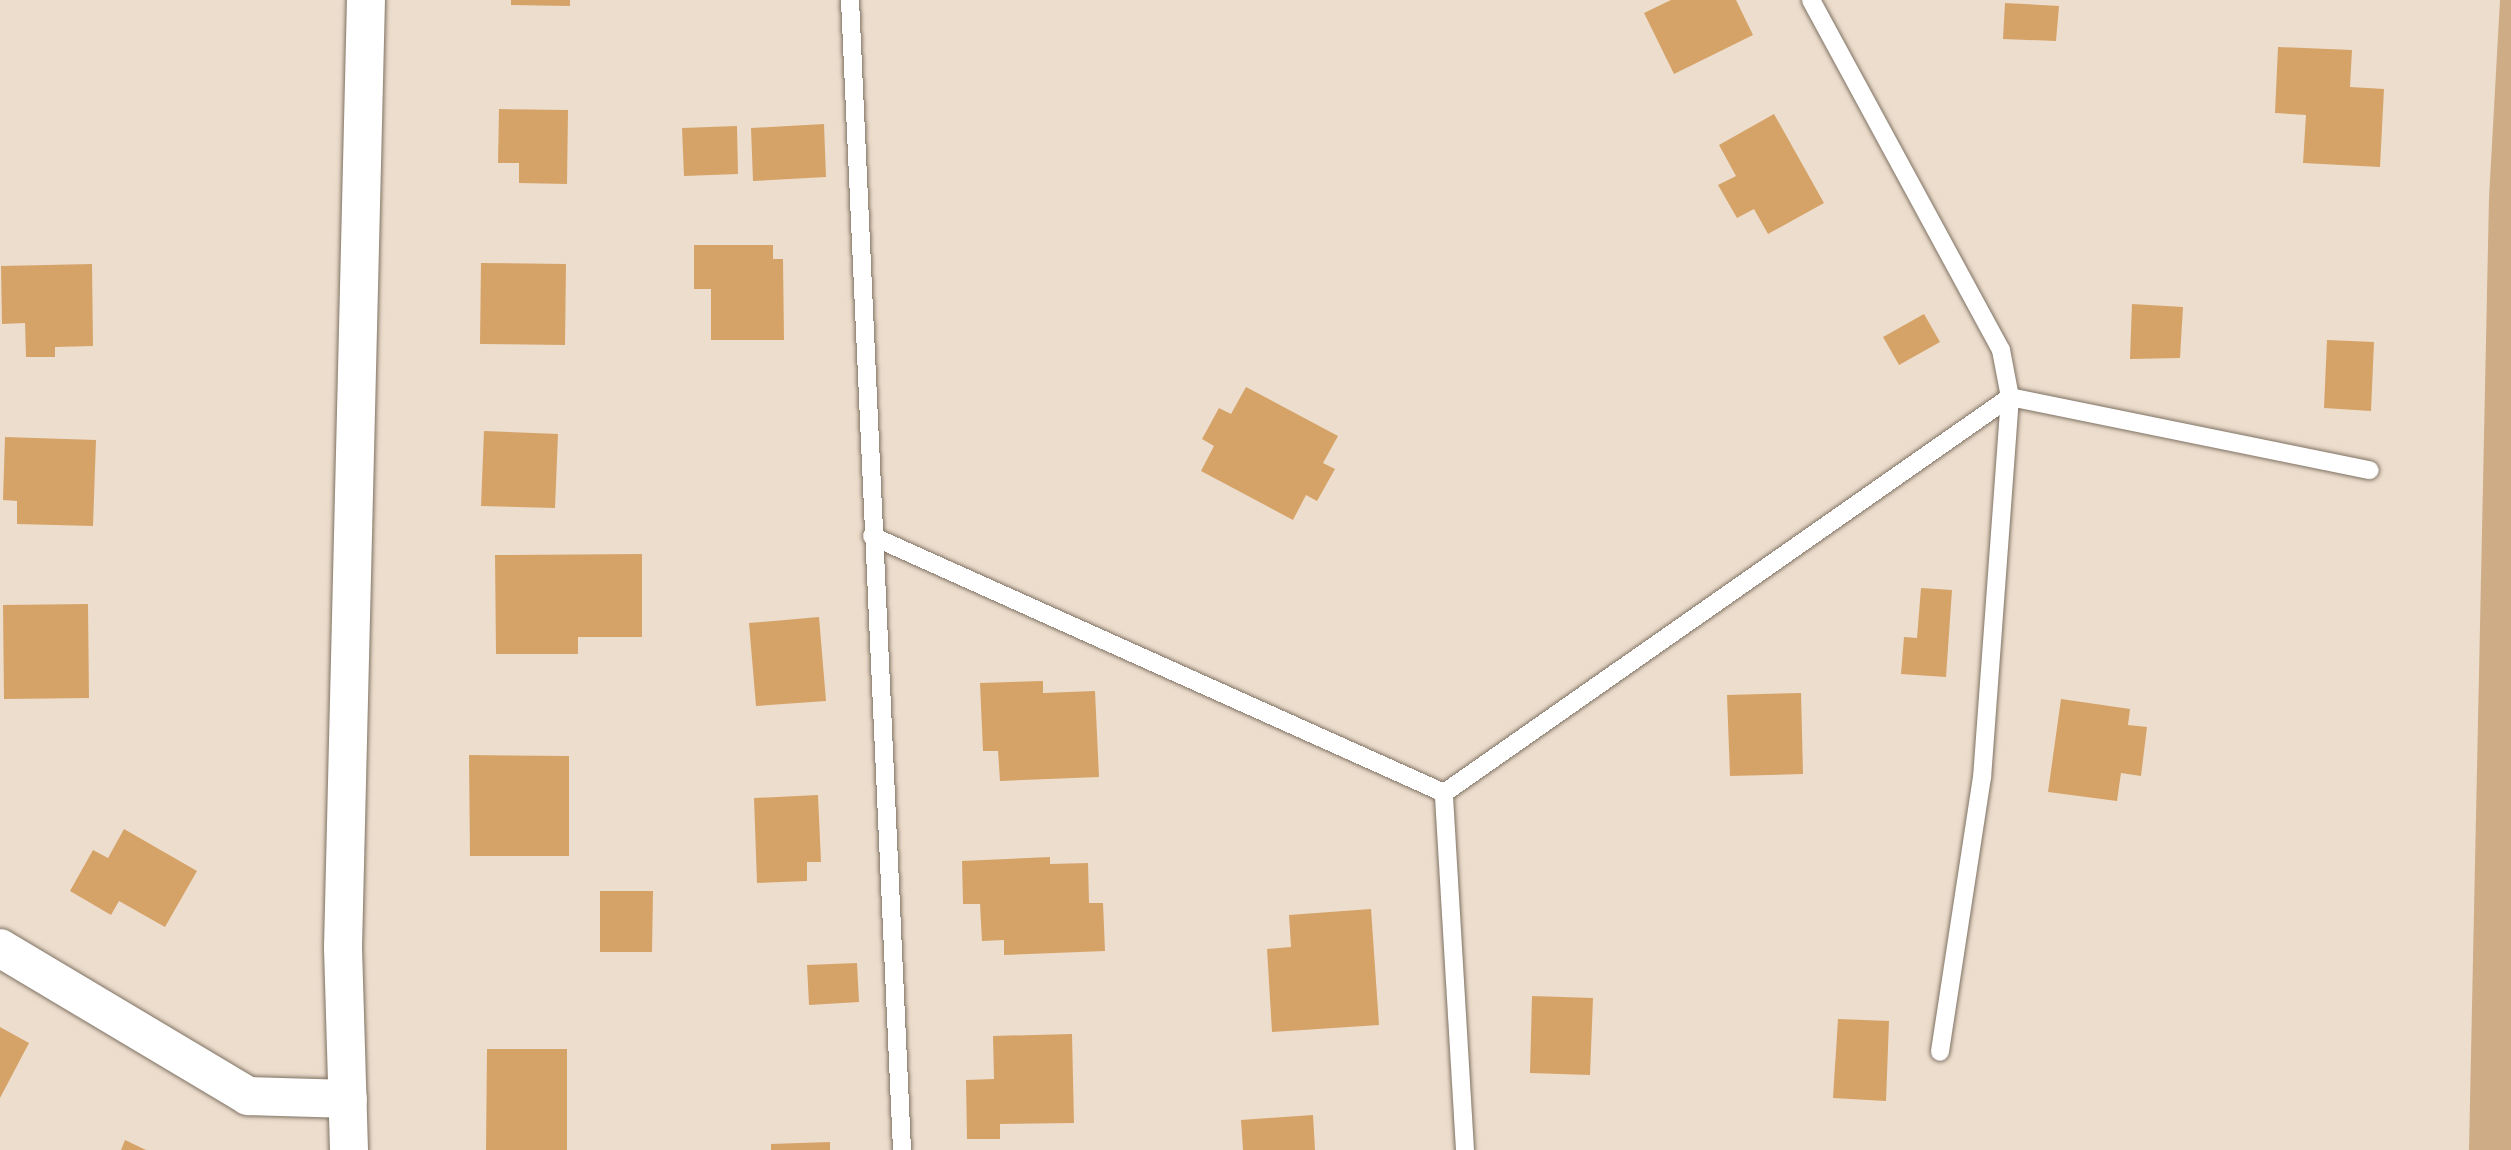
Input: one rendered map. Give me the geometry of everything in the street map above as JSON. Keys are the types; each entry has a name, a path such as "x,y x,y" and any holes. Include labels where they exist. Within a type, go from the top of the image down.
{"street":[{"path":"349,1150 343,947 366,0"},
{"path":"0,948 248,1096 348,1099"}],"lane":[{"path":"850,0 902,1150"},
{"path":"1810,0 2002,350 2010,397 1982,776 1940,1052"},
{"path":"1444,793 2010,397 2370,470"},
{"path":"872,536 1444,793"},
{"path":"1444,793 1464,1150"}],"shaded area":[{"path":"2500,0 2511,0 2511,1150 2469,1150 2489,198"}],"building":[{"path":"511,0 570,0 570,6 511,5"},
{"path":"1671,0 1736,0 1753,35 1674,74 1644,13"},
{"path":"2005,3 2059,6 2056,41 2003,39"},
{"path":"2278,47 2352,50 2350,87 2384,89 2380,167 2303,163 2306,115 2275,113"},
{"path":"499,109 568,110 567,184 519,183 519,163 498,163"},
{"path":"1774,114 1824,203 1768,234 1754,209 1737,218 1718,185 1736,176 1719,145"},
{"path":"824,124 826,177 753,181 751,128"},
{"path":"737,126 738,174 684,176 682,128"},
{"path":"694,245 773,245 773,259 783,259 784,340 711,340 711,289 694,289"},
{"path":"481,263 566,264 565,345 480,344"},
{"path":"92,264 93,346 55,347 55,357 26,357 25,323 2,324 1,266"},
{"path":"2132,304 2183,307 2180,358 2130,359"},
{"path":"1924,314 1940,342 1899,365 1883,337"},
{"path":"2327,340 2374,342 2371,411 2324,408"},
{"path":"1246,387 1338,436 1323,463 1335,469 1317,501 1306,495 1293,520 1201,471 1214,446 1202,439 1219,408 1231,414"},
{"path":"484,431 558,434 555,508 481,506"},
{"path":"5,437 96,440 93,526 17,524 17,501 3,500"},
{"path":"642,554 642,637 578,637 578,654 496,654 495,555"},
{"path":"1921,588 1952,590 1946,677 1901,674 1904,637 1917,638"},
{"path":"88,604 89,698 4,699 3,605"},
{"path":"819,617 826,701 756,706 749,623"},
{"path":"1043,681 1043,693 1095,691 1099,777 1000,781 998,751 983,751 980,683"},
{"path":"1801,693 1803,774 1730,776 1727,695"},
{"path":"2061,699 2130,709 2128,725 2147,727 2141,776 2121,773 2117,801 2048,792"},
{"path":"469,755 569,756 569,856 470,856"},
{"path":"818,795 821,862 807,862 807,881 757,883 754,798"},
{"path":"124,829 197,871 165,927 119,901 111,915 70,891 93,850 108,858"},
{"path":"1050,857 1050,864 1088,863 1089,903 1103,903 1105,951 1004,955 1004,940 982,941 980,904 963,904 962,861"},
{"path":"600,891 653,891 652,952 600,952"},
{"path":"1371,909 1379,1025 1272,1032 1267,949 1291,947 1289,915"},
{"path":"857,963 859,1002 809,1005 807,965"},
{"path":"1532,996 1593,998 1590,1075 1530,1073"},
{"path":"1838,1019 1889,1021 1886,1101 1833,1098"},
{"path":"0,1027 29,1043 0,1098"},
{"path":"1072,1034 1074,1123 1000,1124 1000,1139 967,1139 966,1080 994,1079 993,1036"},
{"path":"487,1049 567,1049 567,1150 486,1150"},
{"path":"1313,1115 1315,1150 1243,1150 1241,1120"},
{"path":"125,1140 146,1150 121,1150"},
{"path":"830,1142 830,1150 771,1150 771,1144"}]}
